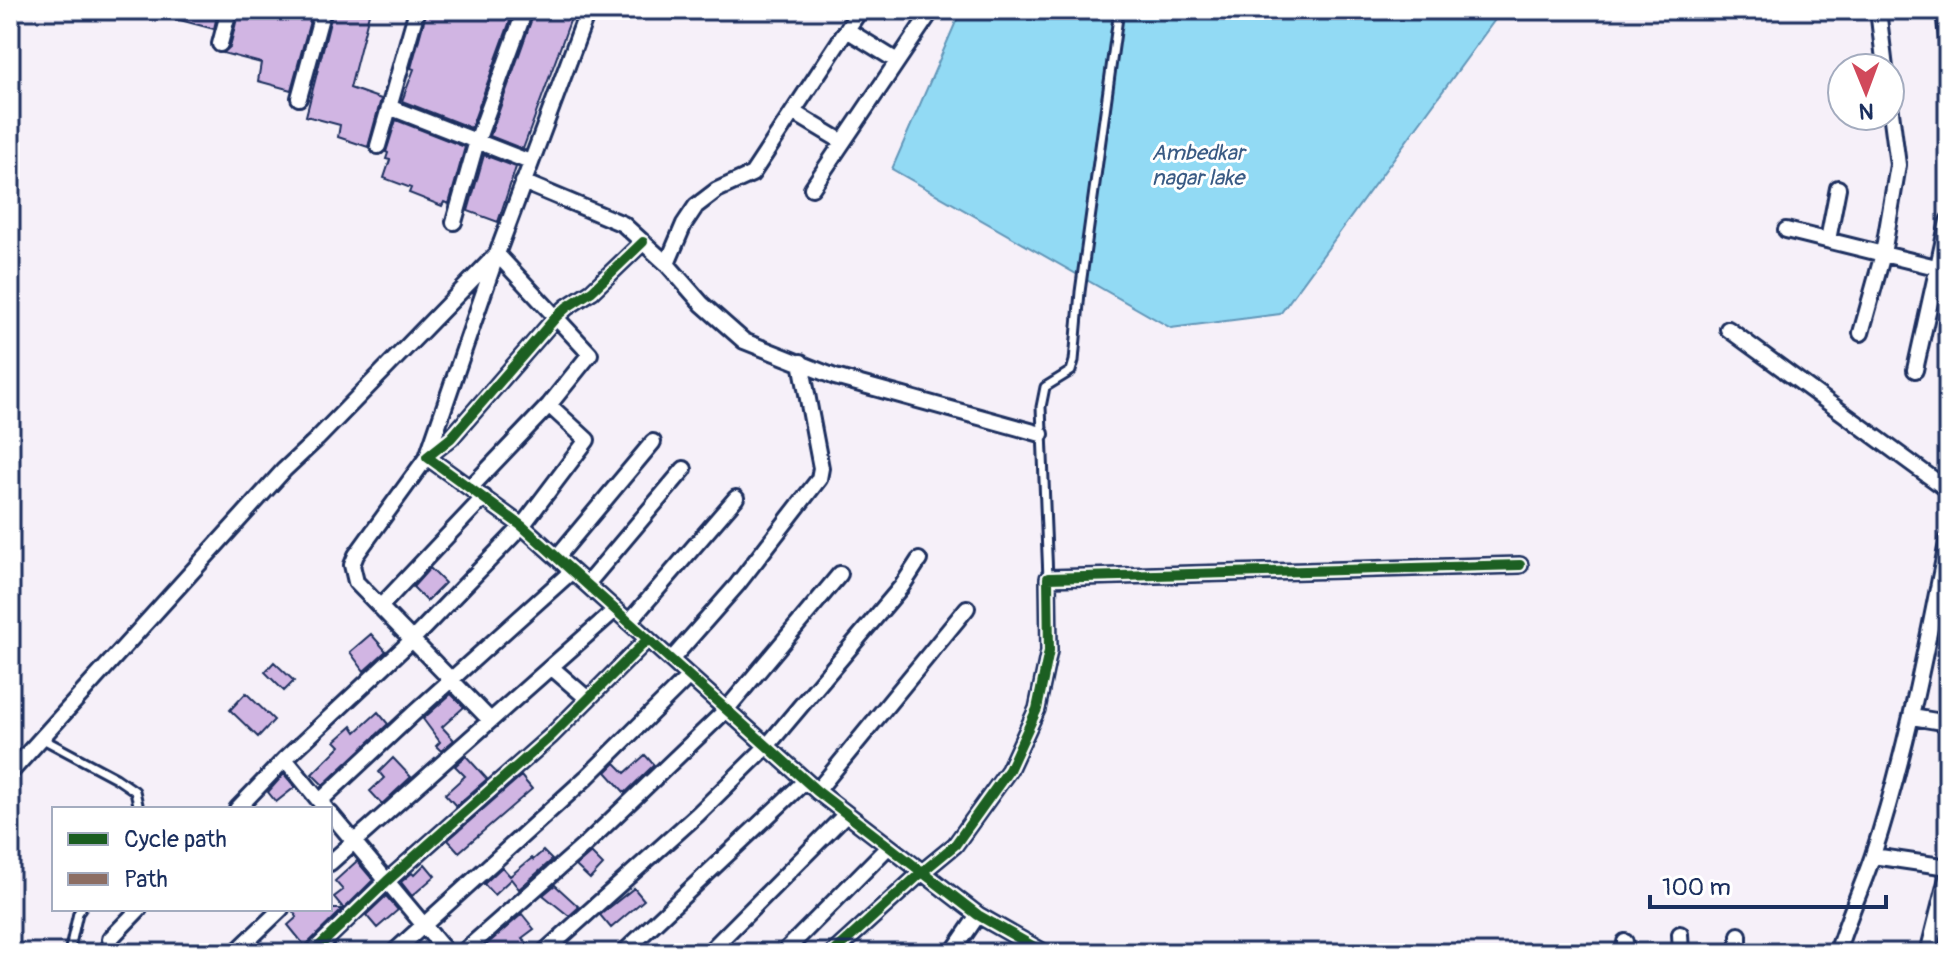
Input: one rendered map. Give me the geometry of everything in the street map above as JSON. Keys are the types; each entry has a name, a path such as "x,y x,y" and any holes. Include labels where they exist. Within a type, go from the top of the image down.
{"street":[{"path":"220,44 229,10"},
{"path":"299,98 323,10"},
{"path":"378,146 417,10"},
{"path":"454,222 477,141 525,10"},
{"path":"427,457 530,162 588,10"},
{"path":"667,264 684,224 696,206 717,190 752,174 860,10"},
{"path":"812,188 932,10"},
{"path":"1878,10 1883,52"},
{"path":"1944,10 1948,49"},
{"path":"847,30 897,61"},
{"path":"389,107 530,162"},
{"path":"793,112 843,142"},
{"path":"1861,333 1883,254 1898,165 1894,132"},
{"path":"523,182 623,224 667,264 702,304 744,341 835,377 1041,434"},
{"path":"1828,240 1838,188"},
{"path":"1915,370 1943,269 1948,221"},
{"path":"1786,230 1943,269"},
{"path":"490,720 356,582 352,565 356,555 427,457 451,438 557,316 592,291 643,242"},
{"path":"471,487 549,405 590,354 497,254"},
{"path":"10,773 284,470 497,254"},
{"path":"1728,329 1948,490"},
{"path":"671,660 737,585 819,479 821,468 801,362"},
{"path":"239,807 285,759 411,641 522,526 587,440 549,405"},
{"path":"557,557 653,442"},
{"path":"427,457 522,526 811,786 1020,947 1045,953"},
{"path":"587,584 684,469"},
{"path":"380,607 484,497"},
{"path":"629,622 736,498"},
{"path":"1837,953 1873,856 1912,717 1948,538"},
{"path":"543,953 675,835 767,746 902,586 919,560"},
{"path":"833,953 955,845 1009,770 1037,709 1049,651 1048,578 1520,565"},
{"path":"327,807 451,680 572,571"},
{"path":"462,953 586,844 726,710 840,574"},
{"path":"623,953 811,786 967,608"},
{"path":"332,861 615,610"},
{"path":"312,953 387,881 551,736 648,639"},
{"path":"551,667 588,699"},
{"path":"393,953 580,783 689,676"},
{"path":"1912,717 1948,723"},
{"path":"285,759 325,807"},
{"path":"708,953 846,814"},
{"path":"332,815 447,953"},
{"path":"783,953 888,847"},
{"path":"1873,856 1948,867"},
{"path":"1928,953 1948,874"},
{"path":"110,939 137,911"},
{"path":"235,953 279,911"},
{"path":"952,953 978,915"},
{"path":"1680,934 1681,953"},
{"path":"1739,935 1739,953"}],"lane":[{"path":"1048,578 1041,407 1045,387 1071,371 1074,361 1080,292 1119,10"},
{"path":"41,738 135,791 139,807"},
{"path":"69,953 80,911"}],"water":[{"name":"Ambedkar nagar lake","path":"961,10 1502,10 1280,314 1171,328 892,169"}],"building":[{"path":"158,10 218,11 214,29 157,14"},
{"path":"239,10 313,10 291,90 258,81 261,63 223,53 230,47"},
{"path":"333,10 370,10 350,88 381,99 368,147 338,137 340,125 306,116"},
{"path":"427,10 514,10 471,128 402,101 414,69 411,68"},
{"path":"535,10 574,10 523,149 490,136"},
{"path":"396,120 465,147 449,204 444,202 442,206 409,193 411,188 384,178 390,160 386,159 386,152"},
{"path":"484,155 516,167 498,222 468,211"},
{"path":"430,568 445,583 427,601 413,587"},
{"path":"371,634 386,651 364,671 350,652"},
{"path":"274,662 294,681 284,691 265,672"},
{"path":"246,693 274,720 258,737 230,710"},
{"path":"451,694 464,707 442,727 454,740 441,751 436,746 440,742 423,719"},
{"path":"378,712 388,724 323,785 312,774 340,746 335,741 352,726 356,732"},
{"path":"645,755 654,765 625,793 606,772 615,763 625,773"},
{"path":"466,756 487,779 456,806 445,794 465,776 455,766"},
{"path":"393,758 411,777 382,804 370,791 384,778 379,772"},
{"path":"284,774 295,787 276,802 268,792"},
{"path":"521,776 532,789 459,852 448,840"},
{"path":"543,851 552,860 519,889 511,879 494,895 484,884 502,867 510,876"},
{"path":"591,853 603,865 590,879 576,866"},
{"path":"357,861 373,880 344,909 334,897 343,890 335,881"},
{"path":"425,864 435,876 412,896 401,882"},
{"path":"555,885 579,907 569,916 543,895"},
{"path":"634,888 644,900 611,928 600,915"},
{"path":"386,896 398,910 377,928 366,915"},
{"path":"343,909 305,946 288,925 297,917 292,911"},
{"path":"522,914 534,929 522,938 534,949 533,953 477,953"}],"marked path":[{"path":"135,10 147,13"}],"cycle path":[{"path":"643,242 592,291 557,316 451,438 427,457 522,526 817,791 978,915 1045,953"},
{"path":"833,953 955,845 1009,770 1037,709 1049,651 1048,578 1520,565"},
{"path":"312,953 387,881 551,736 648,639"}]}
